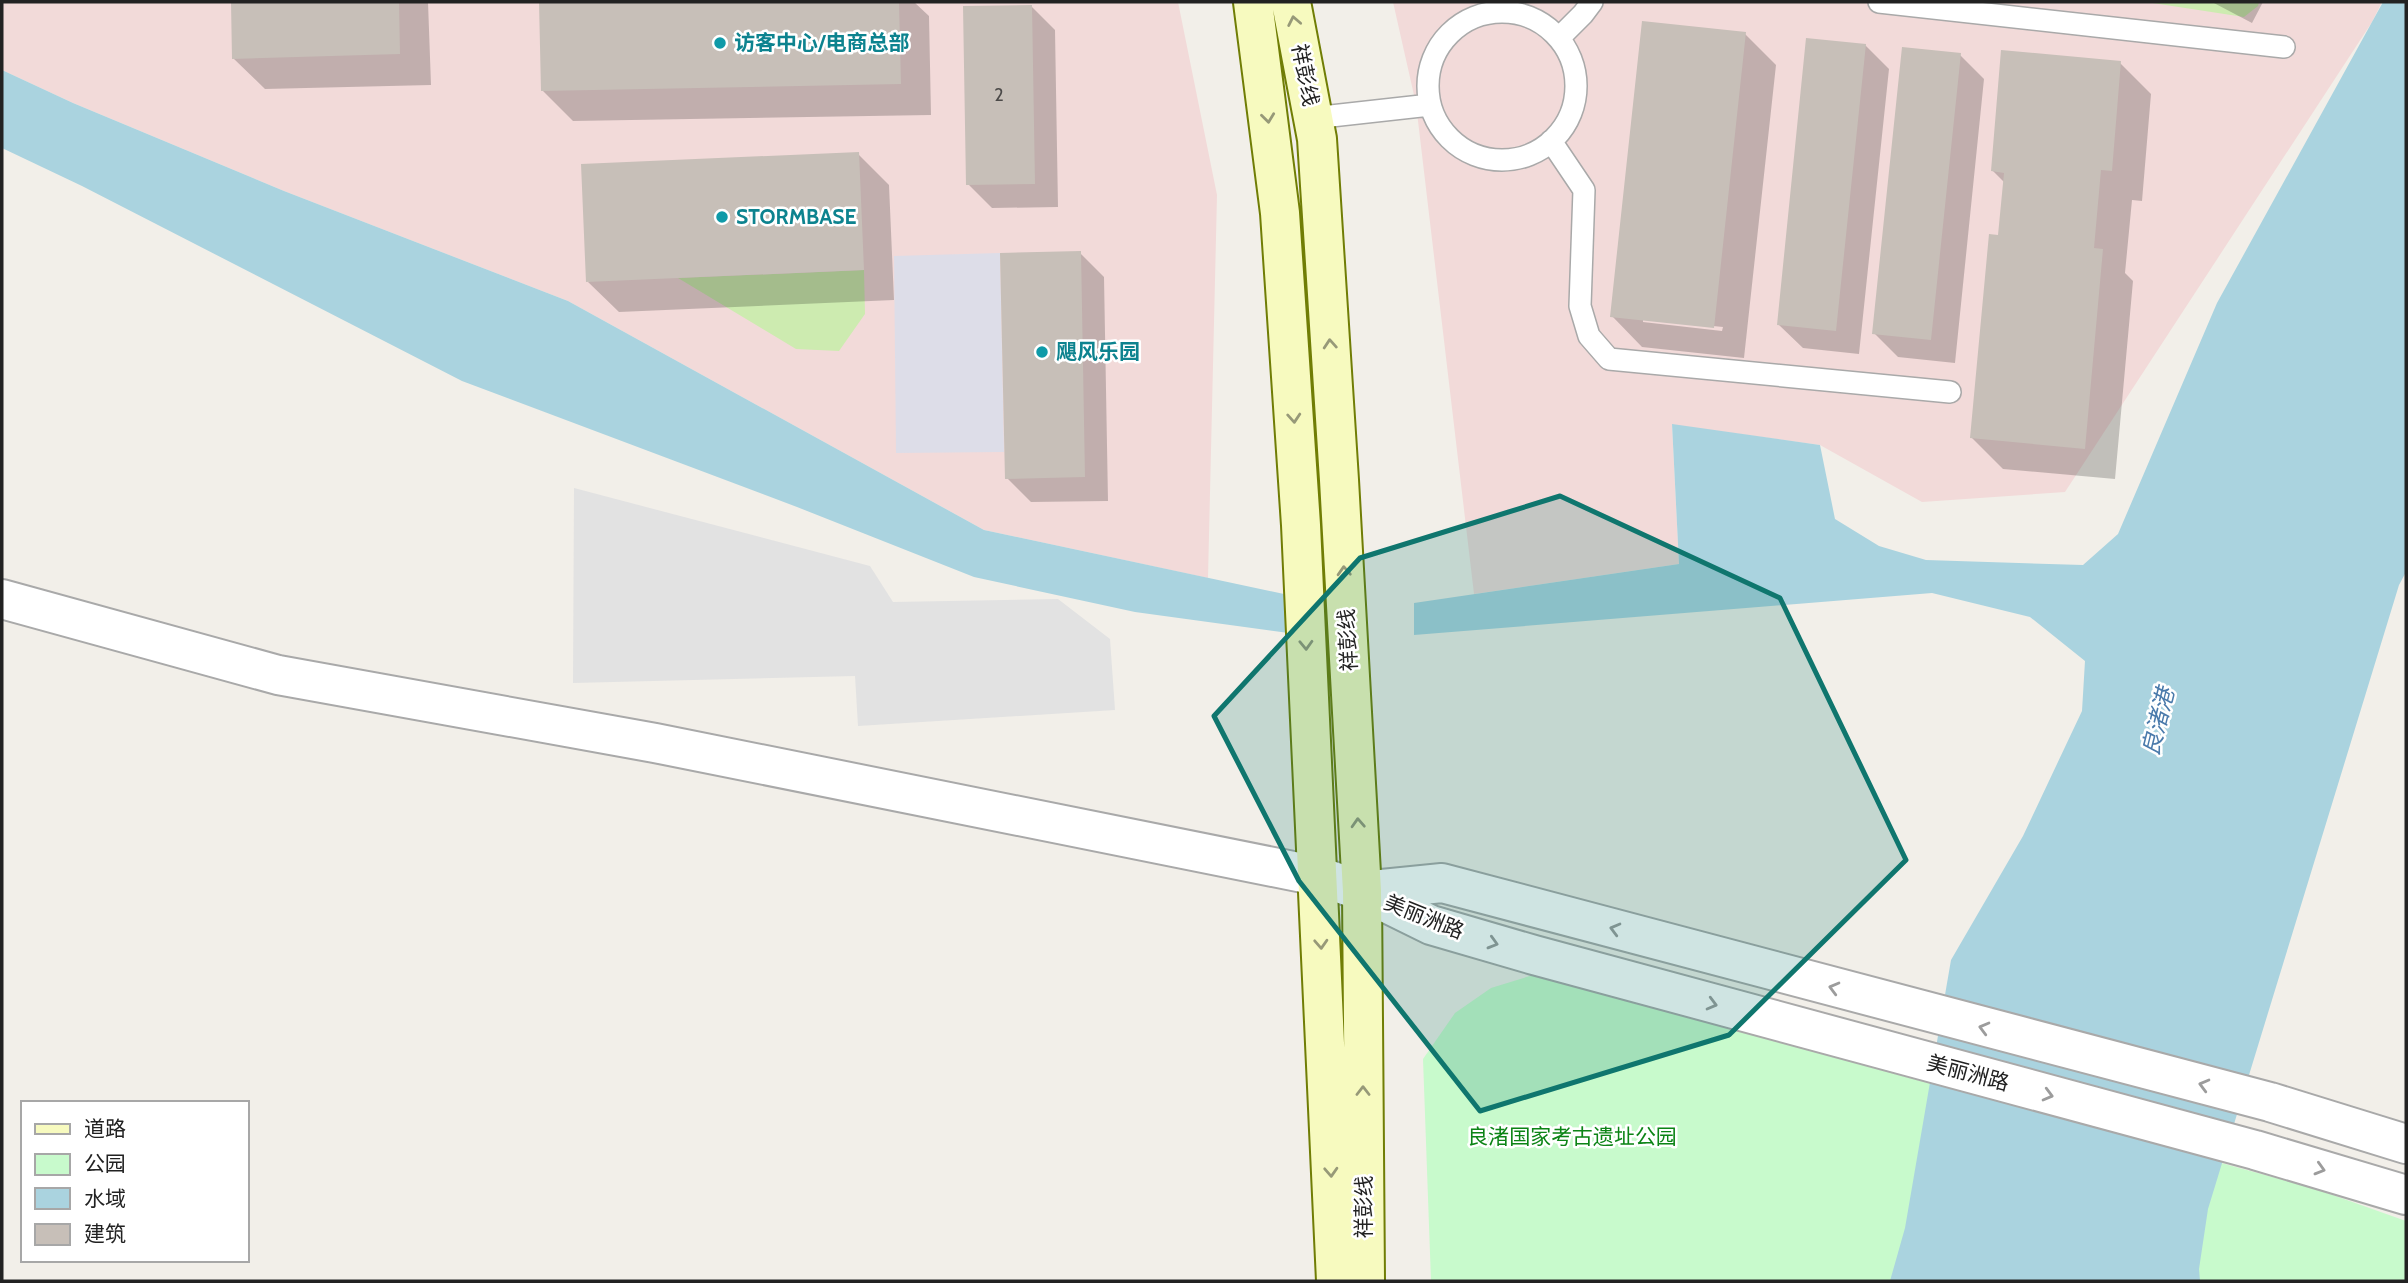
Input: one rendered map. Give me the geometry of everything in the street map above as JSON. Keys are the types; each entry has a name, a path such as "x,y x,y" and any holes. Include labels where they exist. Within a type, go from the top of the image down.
{"main road":[{"name":"祥彭线","path":"1253,2 1280,213 1301,525 1336,1281"},
{"name":"祥彭线","path":"1291,2 1317,139 1340,494 1362,891 1365,1281"}],"street":[{"path":"2,599 278,675 655,743 1318,876 1362,891"},
{"name":"美丽洲路","path":"1362,891 1442,883 2270,1102 2406,1144"},
{"name":"美丽洲路","path":"1362,891 1431,925 1621,980 2255,1150 2406,1195"}],"lane":[{"path":"1560,37 1583,15 1592,2"},
{"path":"1879,2 2284,47"},
{"path":"1492,11 1517,12 1540,21 1560,37 1573,59 1577,84 1574,108 1563,130 1546,147 1525,158 1501,161 1478,157 1456,145 1440,127 1430,105 1428,80 1434,55 1448,34 1468,19 1492,11"},
{"path":"1313,118 1430,105"},
{"path":"1551,141 1584,190 1580,306 1589,336 1609,359 1950,392"}],"highlighted area":[{"path":"1560,496 1780,598 1906,860 1729,1035 1480,1111 1299,881 1214,716 1360,558"}],"shaded area":[{"path":"2,2 1178,2 1217,195 1208,578 984,530 568,301 284,191 73,103 2,70"},
{"path":"1393,2 2382,2 2372,22 2065,492 1922,502 1820,445 1672,425 1679,564 1474,594 1416,104"},
{"path":"1000,253 1004,452 896,453 894,256"},
{"path":"574,488 870,566 893,602 1058,599 1110,639 1115,710 858,726 855,676 573,683"}],"green space":[{"path":"2146,2 2259,2 2258,6 2244,17"},
{"path":"864,270 865,314 839,351 796,349 678,278"},
{"name":"良渚国家考古遗址公园","path":"1533,975 2313,1188 2406,1221 2406,1281 1431,1281 1423,1059 1455,1013 1491,988"}],"water":[{"name":"良渚港","path":"2383,2 2406,2 2406,572 2399,585 2208,1209 2199,1269 2200,1281 1890,1281 1905,1228 1951,960 2023,836 2082,711 2085,661 2030,617 1932,593 1414,635 1414,603 1679,564 1672,424 1820,445 1835,519 1879,546 1926,560 2083,565 2118,534 2217,303"},
{"path":"2,70 73,103 284,191 568,301 984,530 1312,600 1311,636 1135,612 974,577 462,381 82,186 2,148"}],"building":[{"path":"231,2 399,2 400,54 232,59"},
{"name":"访客中心/电商总部","path":"539,2 899,2 901,84 541,91"},
{"path":"1032,5 1035,184 966,185 963,6"},
{"path":"1642,21 1746,32 1714,328 1610,317"},
{"path":"1806,38 1866,44 1836,331 1777,325"},
{"path":"1902,47 1961,53 1931,340 1872,334"},
{"path":"2001,50 2121,61 2112,171 2101,170 2094,248 2103,249 2085,449 1970,438 1989,234 1998,235 2004,173 1991,171"},
{"name":"STORMBASE","path":"859,152 864,270 586,282 581,164"},
{"name":"飓风乐园","path":"1081,251 1085,477 1005,479 1000,253"}],"place":[{"name":"访客中心/电商总部","path":"720,43"},
{"name":"STORMBASE","path":"722,217"},
{"name":"飓风乐园","path":"1042,352"}]}
